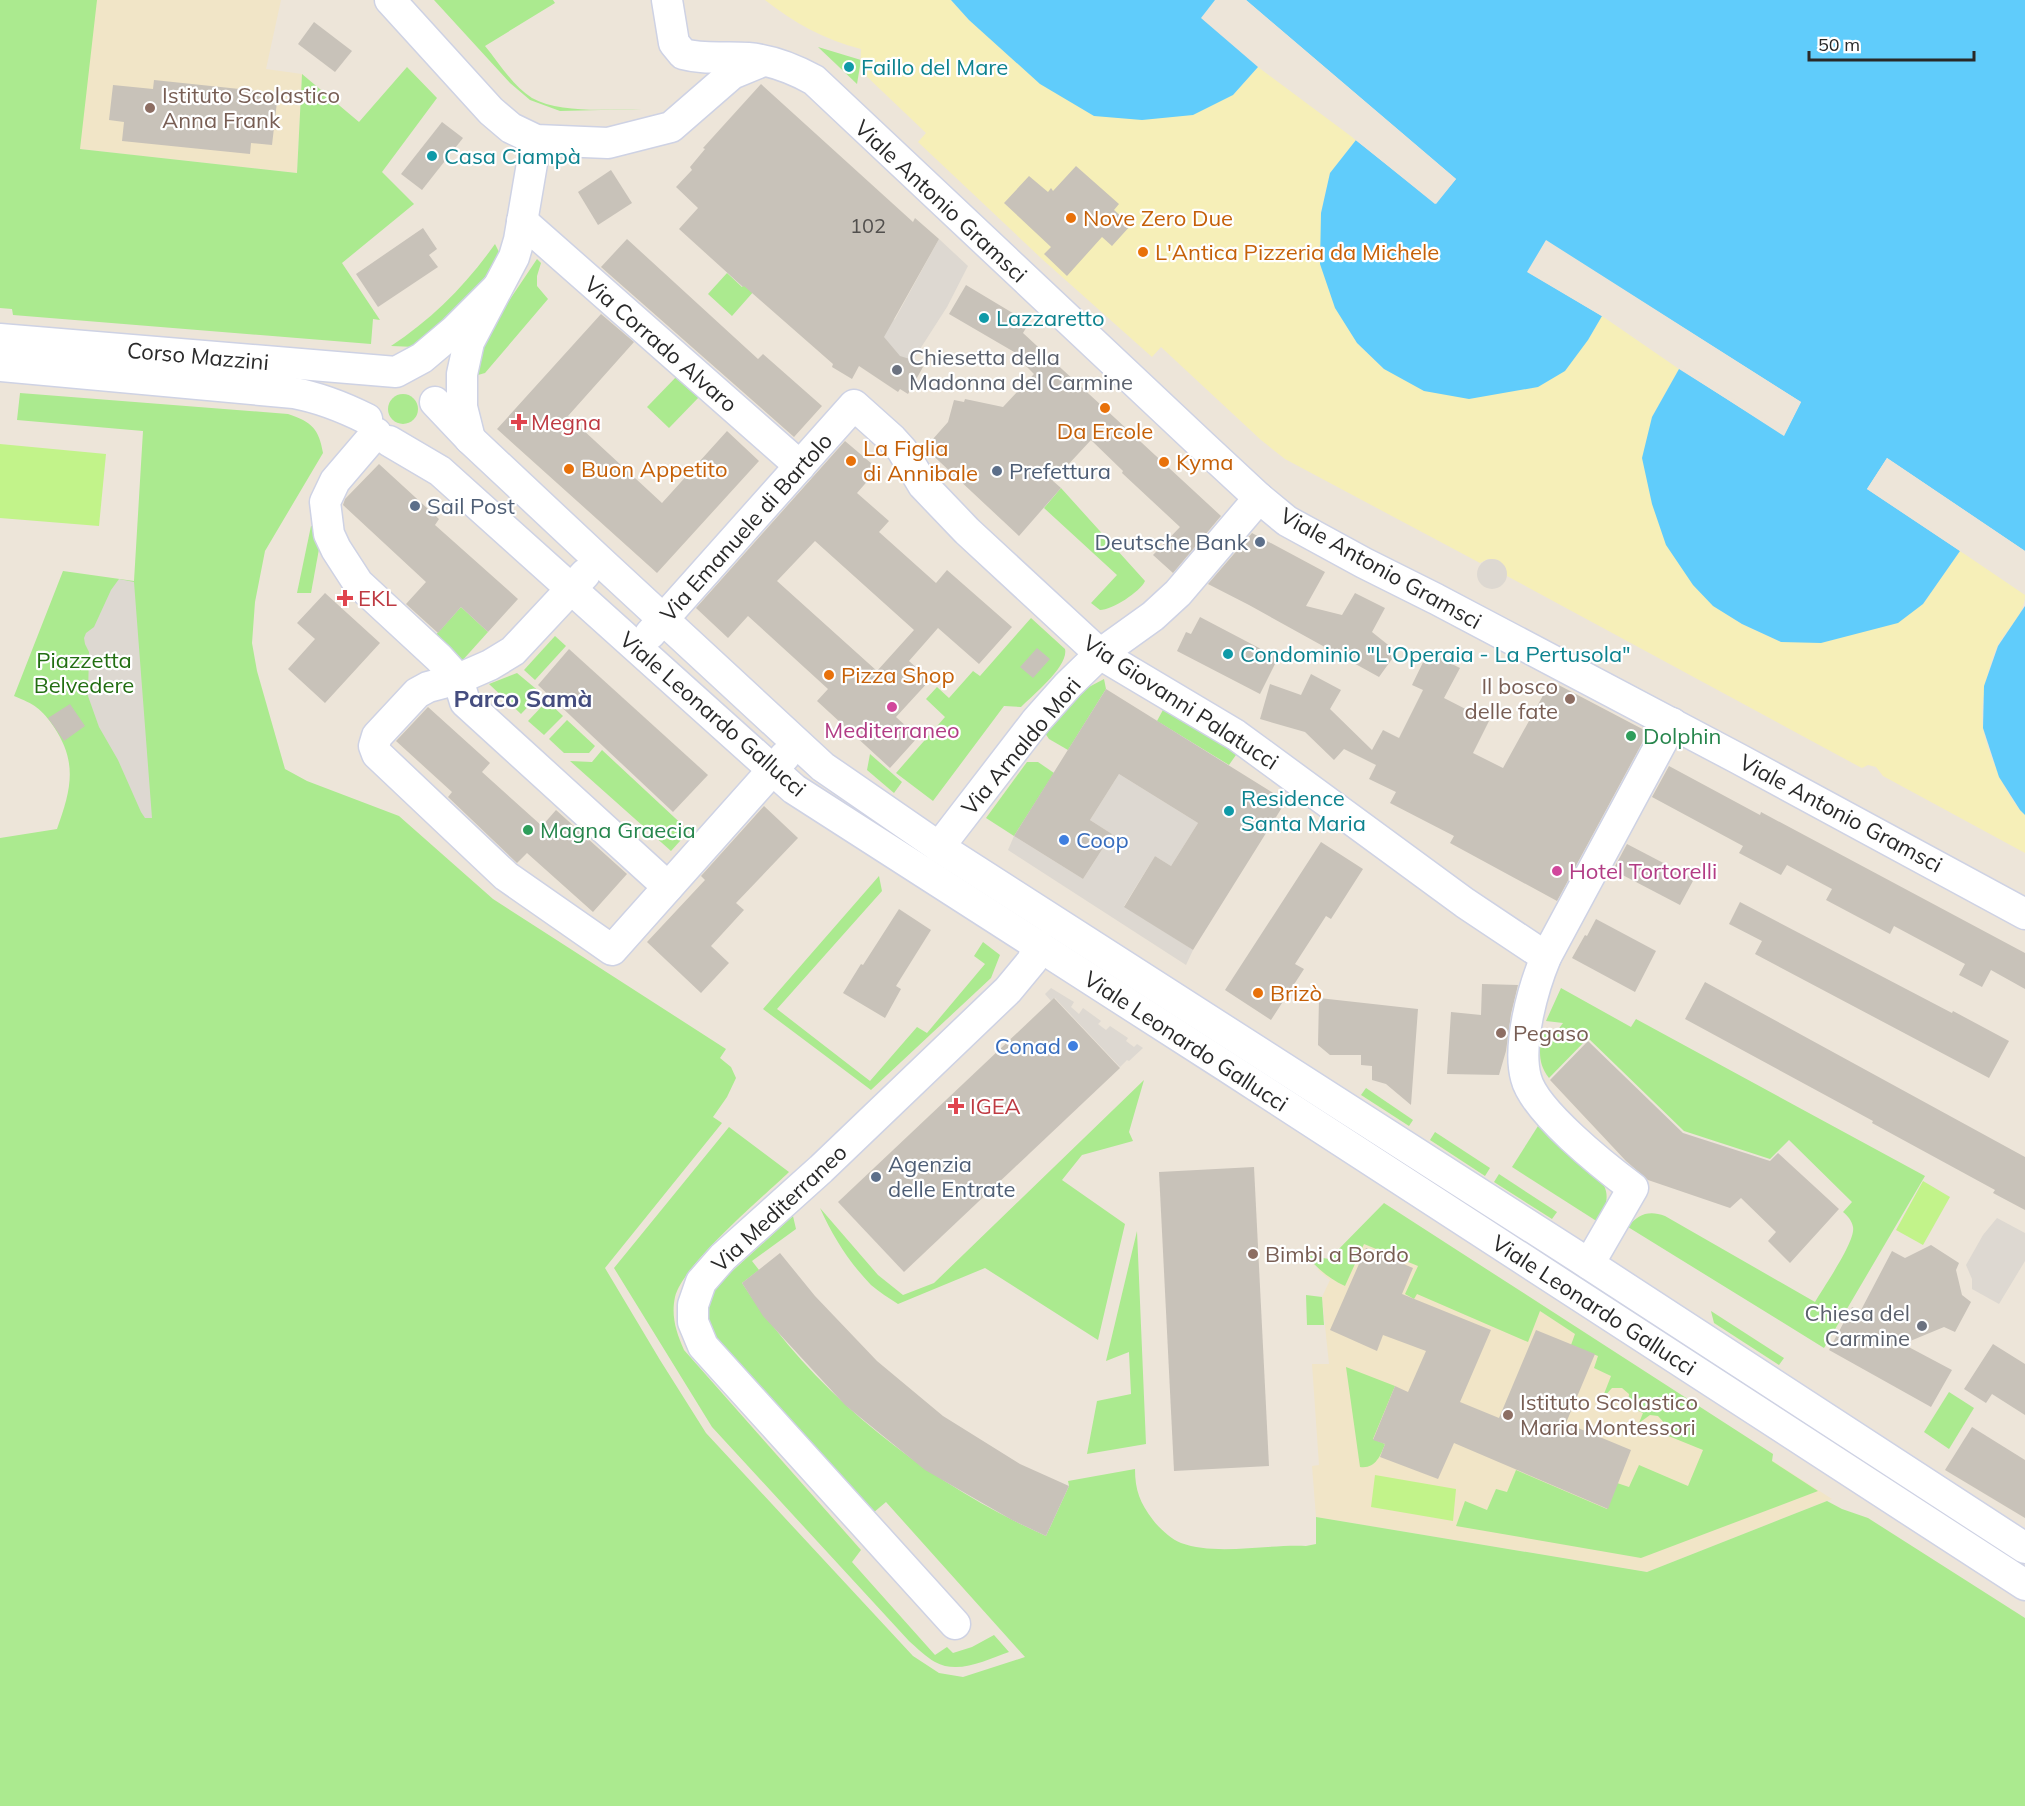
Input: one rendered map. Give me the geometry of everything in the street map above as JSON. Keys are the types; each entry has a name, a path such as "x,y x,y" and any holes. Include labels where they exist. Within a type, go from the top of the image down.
{"street":[{"path":"390,0 491,111 511,128 536,140 608,143 671,126 732,74 765,61"},
{"path":"667,0 674,43 683,54 690,76 688,113"},
{"name":"Viale Antonio Gramsci","path":"683,54 707,58 748,58 765,61 797,70 814,80 1259,498 1287,520 1364,563 1672,723 2025,914"},
{"path":"470,439 462,408 462,374 469,342 514,257 536,140"},
{"name":"Via Corrado Alvaro","path":"522,221 800,466"},
{"path":"396,372 420,378 430,389 435,402 434,418 423,434 405,442 377,431 365,409 370,390 377,380 422,358 454,331 497,288"},
{"name":"Corso Mazzini","path":"0,339 396,372"},
{"name":"Corso Mazzini","path":"0,366 294,393 342,406 377,431"},
{"name":"Viale Leonardo Gallucci","path":"435,402 470,439 823,766 939,847 1589,1264 2025,1548"},
{"name":"Via Emanuele di Bartolo","path":"637,647 854,405"},
{"name":"Via Giovanni Palatucci","path":"854,405 892,439 923,485 967,531 1100,654 1236,735 1466,903 1546,957"},
{"path":"377,431 334,481 325,502 329,534 336,549 358,583 439,658 458,679 465,702 668,887"},
{"name":"Viale Leonardo Gallucci","path":"377,431 440,471 794,789 2025,1585"},
{"name":"Via Arnaldo Mori","path":"939,847 1036,721 1068,685 1100,654 1153,616 1178,593 1259,498"},
{"path":"598,559 513,651 490,665 417,693 377,736 374,746 377,754 506,876 612,950 797,743"},
{"path":"1589,1264 1633,1188 1565,1131 1533,1096 1526,1079 1523,1062 1527,1022 1537,978 1546,957 1672,723"},
{"name":"Via Mediterraneo","path":"955,1624 703,1346 693,1322 693,1305 701,1282 723,1257 821,1169 1008,990 1032,961 1038,945"}],"shaded area":[{"name":"Istituto Scolastico Anna Frank","path":"0,0 281,0 266,69 302,74 297,173 80,149"},
{"path":"939,239 968,266 947,307 913,360 901,358 885,346 880,327 895,319"},
{"path":"1492,559 1503,563 1507,574 1503,585 1492,589 1481,585 1477,574 1481,563"},
{"path":"119,579 134,582 152,818 145,818 141,812 118,760 99,727 88,696 89,652 84,638 86,633 94,627 111,590"},
{"path":"1119,774 1198,823 1171,866 1155,856 1124,906 1193,950 1186,965 1008,850 1014,836 1083,879 1112,834 1090,820"},
{"path":"1051,988 1074,1002 1071,1007 1079,1014 1083,1008 1101,1021 1098,1024 1106,1030 1110,1026 1128,1038 1126,1041 1134,1047 1137,1044 1143,1048 1120,1067 1055,998 1051,1001 1045,994"},
{"name":"Istituto Scolastico Maria Montessori","path":"1380,1208 1832,1499 1647,1572 1316,1517 1312,1466 1319,1465 1312,1364 1329,1364 1322,1297 1330,1280 1318,1270"},
{"path":"1997,1218 2025,1233 2025,1261 1999,1304 1972,1289 1972,1279 1966,1265 1983,1235"}],"green space":[{"path":"0,0 97,0 80,149 297,173 302,74 359,122 407,67 437,98 382,172 414,204 342,263 380,320 373,319 371,344 13,315 12,309 0,308"},
{"path":"434,0 553,0 555,3 485,46 507,74 525,93 543,103 586,110 642,109 560,111 530,100 510,83"},
{"path":"818,47 861,60 857,84"},
{"path":"495,244 499,252 479,288 416,347 391,346 448,300"},
{"path":"537,259 541,263 537,286 548,299 485,373 478,375 475,363 486,335"},
{"path":"727,273 742,287 754,274 762,282 732,316 708,294"},
{"path":"679,374 701,395 669,428 647,407"},
{"name":"Piazzetta Belvedere","path":"20,393 288,414 303,420 316,432 323,453 265,551 255,602 252,643 257,671 285,769 307,781 399,816 493,899 726,1049 720,1058 731,1067 736,1078 727,1097 713,1117 722,1123 605,1268 706,1433 913,1656 939,1673 963,1677 1025,1657 886,1502 873,1513 708,1329 706,1300 717,1285 793,1216 796,1229 752,1261 759,1270 742,1283 771,1324 838,1398 876,1431 957,1489 1046,1536 1069,1486 1068,1481 1135,1469 1139,1496 1148,1514 1158,1526 1181,1543 1210,1549 1316,1544 1316,1517 1647,1572 1827,1501 1868,1518 2025,1618 2025,1806 0,1806 0,838 57,829 66,802 70,777 67,753 54,727 37,708 14,696 63,571 134,581 143,431 17,420"},
{"path":"403,394 414,398 418,409 414,420 403,424 392,420 388,409 392,398"},
{"path":"0,444 106,454 99,526 0,518"},
{"path":"1061,488 1145,581 1132,595 1118,604 1100,610 1091,603 1117,575 1044,508"},
{"path":"311,526 316,527 321,538 311,593 297,593"},
{"path":"461,607 488,632 461,662 433,638"},
{"path":"1031,618 1065,649 1062,664 1021,707 1004,706 933,801 896,773 945,717 926,699 937,687 949,698 973,671 980,676"},
{"path":"555,636 566,646 535,680 524,670"},
{"path":"517,673 541,693 521,714 489,684"},
{"path":"1104,679 1106,689 1068,750 1049,739 1045,733 1087,688"},
{"path":"547,701 563,716 544,735 528,721"},
{"path":"1164,708 1238,752 1229,765 1157,721"},
{"path":"567,720 595,746 589,753 564,753 549,739"},
{"path":"602,750 689,831 671,851 570,761 592,762"},
{"path":"870,754 902,782 894,793 867,770"},
{"path":"1027,762 1038,762 1054,773 1014,836 986,818"},
{"path":"879,876 882,891 777,1009 870,1081 917,1027 927,1033 985,964 974,956 983,942 1000,955 991,978 871,1090 763,1009"},
{"path":"1561,988 1631,1027 1636,1019 1925,1176 1824,1348 1628,1227 1644,1214 1654,1213 1665,1216 1815,1302 1853,1234 1852,1223 1843,1212 1852,1202 1789,1140 1770,1159 1684,1131 1588,1038 1549,1078 1541,1062 1541,1040 1542,1034 1554,1035 1563,1023 1546,1021"},
{"path":"1144,1080 1129,1132 1133,1141 1082,1155 1062,1180 1125,1224 1098,1340 985,1268 898,1304 871,1285 856,1267 836,1239 820,1208 878,1275 903,1295 934,1283"},
{"path":"1366,1088 1413,1120 1409,1126 1361,1095"},
{"path":"1538,1126 1595,1172 1604,1185 1607,1196 1598,1222 1512,1167"},
{"path":"729,1127 789,1172 708,1250 681,1283 675,1297 674,1317 684,1350 861,1550 852,1562 935,1655 947,1647 953,1653 972,1647 994,1635 1009,1652 972,1665 953,1667 935,1662 909,1641 712,1427 614,1268"},
{"path":"1435,1132 1490,1168 1485,1176 1430,1140"},
{"path":"1499,1174 1557,1212 1552,1219 1494,1182"},
{"path":"1923,1181 1950,1197 1923,1245 1896,1230"},
{"path":"1384,1203 1773,1454 1772,1461 1818,1491 1641,1558 1456,1526 1465,1501 1487,1510 1496,1489 1507,1492 1516,1470 1607,1509 1617,1483 1629,1487 1639,1465 1688,1486 1703,1450 1666,1435 1667,1426 1658,1416 1650,1415 1639,1423 1643,1413 1628,1406 1629,1394 1622,1388 1612,1388 1602,1399 1611,1376 1594,1368 1598,1356 1571,1345 1575,1334 1540,1311 1528,1342 1417,1294 1414,1299 1405,1294 1418,1266 1364,1244 1345,1286 1324,1273 1306,1255 1329,1259"},
{"path":"1137,1231 1146,1444 1087,1454 1097,1401 1131,1394 1129,1352 1106,1361"},
{"path":"1306,1295 1322,1297 1324,1325 1307,1325"},
{"path":"1711,1311 1784,1358 1779,1365 1714,1323"},
{"path":"1346,1367 1395,1386 1373,1439 1385,1444 1376,1461 1370,1466 1360,1467"},
{"path":"1949,1392 1974,1408 1949,1449 1924,1432"},
{"path":"1375,1475 1456,1489 1453,1521 1371,1507"}],"sand":[{"path":"765,0 951,0 969,20 1233,95 1258,67 1356,140 1330,173 1321,213 1357,343 1384,369 1588,340 1602,316 1679,369 1652,417 1714,606 1742,624 1781,642 1923,604 1960,551 2025,595 2022,609 1993,656 1985,687 1982,718 1985,738 1993,761 2011,798 2025,815 2025,853 1883,776 1876,767 1858,766 1507,576 1505,567 1498,560 1488,559 1480,563 1285,459 1261,440 1161,347 1152,357 1042,259 918,142 926,133 860,70 861,49 810,30"}],"water":[{"path":"951,0 1215,0 1201,18 1258,67 1233,95 1193,115 1142,120 1094,116 1040,84 969,20"},
{"path":"1246,0 2025,0 2025,551 1887,458 1867,489 1960,551 1923,604 1898,623 1821,643 1781,642 1742,624 1713,606 1693,585 1666,545 1652,504 1642,458 1652,417 1679,369 1784,435 1801,402 1546,241 1528,272 1602,316 1565,371 1538,387 1469,399 1424,391 1384,369 1357,343 1335,308 1320,264 1321,213 1330,173 1356,140 1435,204 1456,179"},
{"path":"2025,606 2025,815 1999,777 1983,728 1984,686 1998,646"}],"pier":[{"path":"1243,0 1246,0 1456,179 1436,204 1353,138 1358,138 1435,200 1452,179"},
{"path":"1546,240 1801,402 1784,436 1677,367 1681,366 1783,431 1797,403 1547,245 1532,271 1604,313 1605,318 1527,272"},
{"path":"1887,458 2025,551 2025,554 1888,462 1871,488 1962,549 1963,553 1867,489"}],"building":[{"path":"314,22 352,51 335,72 298,44"},
{"path":"154,80 278,93 272,145 251,143 250,154 122,141 124,122 109,120 113,85 153,89"},
{"path":"761,84 913,222 915,218 939,239 884,337 900,356 913,360 923,367 908,394 900,389 898,392 859,366 852,379 832,367 833,364 679,229 698,208 676,187 692,170 690,167 705,149 703,148"},
{"name":"Casa Ciampà","path":"442,122 463,138 422,190 401,174"},
{"name":"Nove Zero Due","path":"1076,166 1119,204 1114,210 1131,225 1112,246 1102,237 1067,276 1044,254 1051,247 1004,203 1029,176 1048,192 1051,188 1053,191"},
{"path":"611,170 632,203 598,225 578,192"},
{"path":"423,228 437,249 429,255 438,267 378,307 356,274"},
{"path":"627,239 758,359 763,354 822,406 794,437 601,267"},
{"path":"966,285 1016,315 1013,320 1026,328 1023,333 1221,516 1173,573 1153,555 1180,527 1122,473 1123,471 1091,440 1053,481 1061,488 1019,536 925,448 948,422 954,400 964,402 965,399 1003,407 1034,374 1024,364 1028,360 949,314"},
{"path":"601,314 634,342 568,416 662,503 727,431 759,461 657,573 497,429"},
{"path":"845,441 878,469 857,493 889,521 879,532 936,583 947,570 1012,627 979,664 938,628 909,661 930,680 896,717 918,737 890,768 817,701 828,689 748,616 728,638 696,608","holes":["815,541 914,630 877,671 777,581"]},
{"path":"379,464 439,519 435,525 518,599 488,632 461,607 438,633 406,604 426,582 343,505 345,499"},
{"path":"1252,533 1325,572 1306,606 1342,615 1355,593 1385,608 1372,632 1397,652 1379,677 1208,584"},
{"path":"325,593 380,643 325,703 288,669 315,639 297,623"},
{"name":"Condominio \"L'Operaia - La Pertusola\"","path":"1200,617 1278,658 1260,694 1177,651 1186,632 1191,634"},
{"path":"1037,648 1050,659 1033,678 1020,667"},
{"path":"569,649 708,775 673,812 538,685"},
{"path":"1428,652 1460,668 1444,698 1489,721 1473,753 1503,768 1551,681 1648,732 1557,901 1450,843 1454,836 1390,803 1396,792 1369,779 1376,765 1344,749 1334,760 1305,732 1260,719 1270,684 1301,695 1311,674 1341,690 1330,709 1372,750 1383,730 1399,738 1423,690 1412,685"},
{"name":"Residence Santa Maria","path":"1106,689 1286,801 1193,950 1124,907 1155,856 1171,866 1198,823 1119,774 1090,820 1112,834 1083,879 1014,836"},
{"path":"70,704 85,726 64,741 48,718"},
{"path":"428,707 490,763 482,772 542,826 556,810 627,874 593,912 527,853 517,863 448,797 452,792 396,741"},
{"path":"1669,766 1760,815 1761,812 2025,953 2025,989 1991,970 1982,987 1959,975 1965,964 1894,926 1890,934 1826,900 1832,889 1787,865 1781,875 1739,853 1743,846 1652,797"},
{"path":"764,806 798,838 736,903 744,910 711,946 729,963 701,993 647,942 705,880 701,876"},
{"path":"1321,842 1363,869 1331,919 1326,916 1295,964 1304,969 1271,1020 1225,990"},
{"path":"1627,844 1694,879 1680,905 1613,870"},
{"path":"1740,902 2009,1041 1989,1078 1755,954 1762,941 1729,924"},
{"path":"899,909 931,930 896,986 901,989 885,1018 843,993"},
{"path":"1596,919 1656,951 1635,992 1572,958"},
{"path":"1705,982 2025,1157 2025,1210 1993,1193 1995,1190 1872,1123 1873,1121 1685,1019"},
{"path":"1482,984 1518,985 1506,1051 1499,1075 1447,1074 1451,1012 1481,1015"},
{"path":"1054,998 1120,1068 904,1272 838,1202"},
{"path":"1319,998 1418,1009 1411,1105 1386,1084 1372,1080 1372,1066 1361,1065 1361,1055 1330,1055 1318,1045"},
{"path":"1588,1041 1683,1133 1770,1161 1778,1153 1839,1209 1790,1263 1768,1241 1776,1232 1741,1198 1730,1208 1648,1180 1626,1161 1550,1080"},
{"path":"1254,1167 1269,1466 1174,1471 1159,1172"},
{"name":"Chiesa del Carmine","path":"1931,1245 1959,1263 1956,1270 1962,1295 1971,1302 1955,1332 1944,1327 1903,1344 1952,1370 1931,1407 1829,1350 1852,1307 1860,1312 1892,1251 1905,1258"},
{"path":"1366,1248 1413,1268 1402,1294 1491,1330 1460,1402 1499,1418 1536,1330 1595,1354 1566,1423 1631,1450 1608,1509 1454,1443 1438,1479 1380,1457 1385,1444 1373,1440 1395,1386 1408,1392 1426,1351 1383,1335 1377,1351 1330,1330"},
{"path":"780,1253 815,1296 877,1361 943,1416 1020,1464 1069,1486 1046,1536 1012,1520 925,1470 845,1405 763,1316 742,1283"},
{"path":"1993,1344 2025,1364 2025,1415 1992,1394 1986,1403 1964,1389"},
{"path":"1972,1427 2025,1460 2025,1518 1945,1470"}],"place":[{"name":"Faillo del Mare","path":"849,67"},
{"name":"Istituto Scolastico Anna Frank","path":"150,108"},
{"name":"Casa Ciampà","path":"432,156"},
{"name":"Nove Zero Due","path":"1071,218"},
{"name":"L'Antica Pizzeria da Michele","path":"1143,252"},
{"name":"Lazzaretto","path":"984,318"},
{"name":"Chiesetta della Madonna del Carmine","path":"897,370"},
{"name":"Da Ercole","path":"1105,408"},
{"name":"Megna","path":"519,422"},
{"name":"La Figlia di Annibale","path":"851,461"},
{"name":"Kyma","path":"1164,462"},
{"name":"Buon Appetito","path":"569,469"},
{"name":"Prefettura","path":"997,471"},
{"name":"Sail Post","path":"415,506"},
{"name":"Deutsche Bank","path":"1260,542"},
{"name":"EKL","path":"345,598"},
{"name":"Condominio \"L'Operaia - La Pertusola\"","path":"1228,654"},
{"name":"Pizza Shop","path":"829,675"},
{"name":"Il bosco delle fate","path":"1570,699"},
{"name":"Mediterraneo","path":"892,707"},
{"name":"Dolphin","path":"1631,736"},
{"name":"Residence Santa Maria","path":"1229,811"},
{"name":"Magna Graecia","path":"528,830"},
{"name":"Coop","path":"1064,840"},
{"name":"Hotel Tortorelli","path":"1557,871"},
{"name":"Brizò","path":"1258,993"},
{"name":"Pegaso","path":"1501,1033"},
{"name":"Conad","path":"1073,1046"},
{"name":"IGEA","path":"956,1106"},
{"name":"Agenzia delle Entrate","path":"876,1177"},
{"name":"Bimbi a Bordo","path":"1253,1254"},
{"name":"Chiesa del Carmine","path":"1922,1326"},
{"name":"Istituto Scolastico Maria Montessori","path":"1508,1415"}],"district":[{"name":"Parco Samà","path":"523,698"}]}
